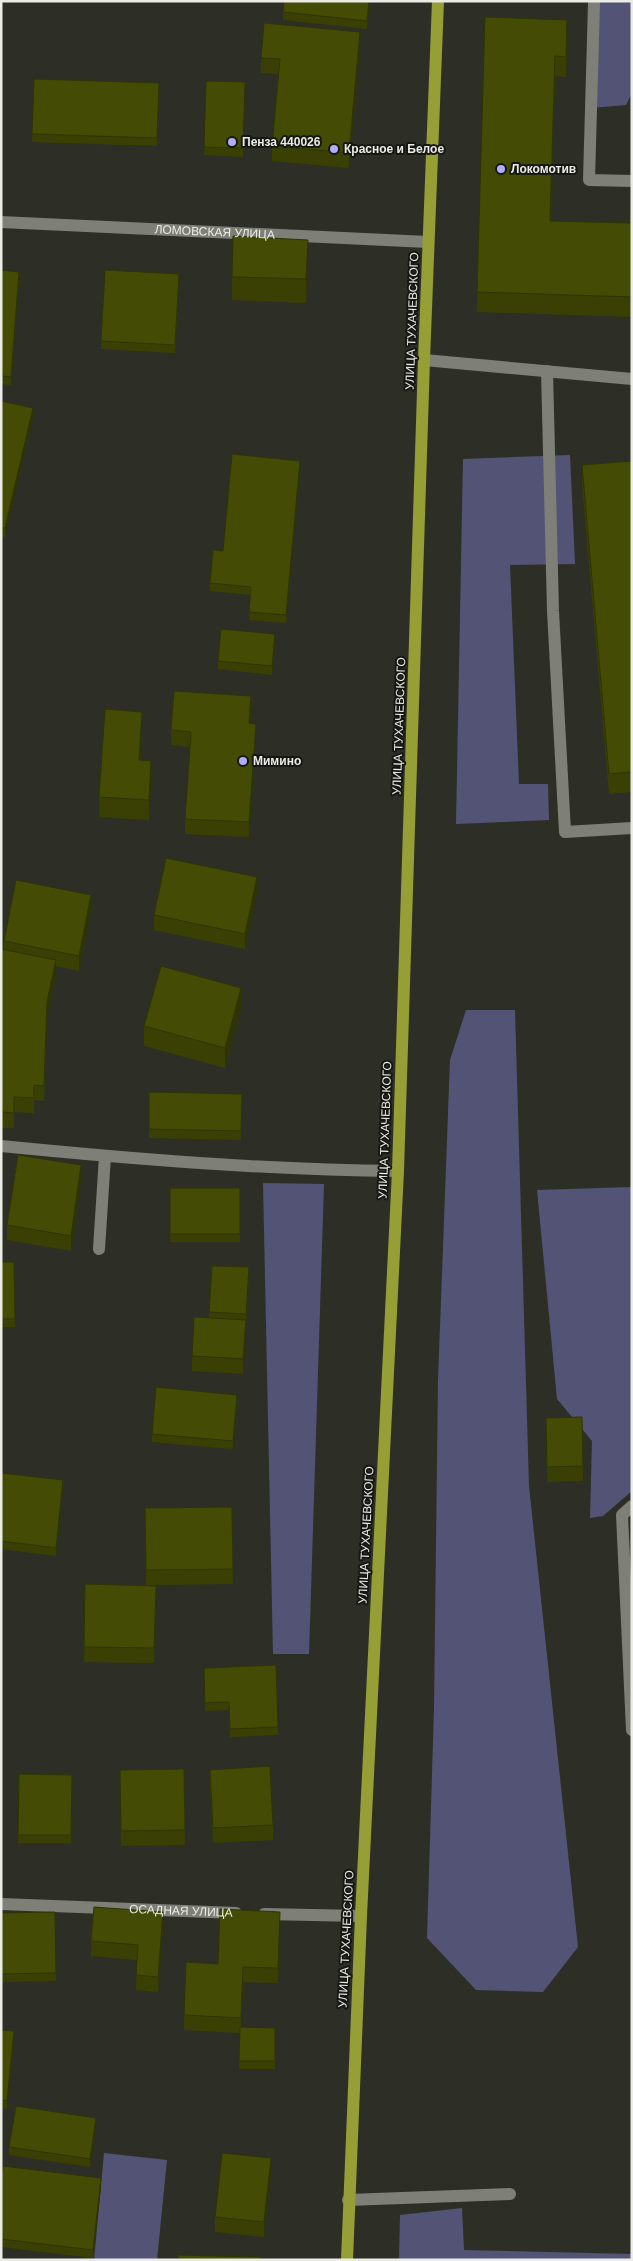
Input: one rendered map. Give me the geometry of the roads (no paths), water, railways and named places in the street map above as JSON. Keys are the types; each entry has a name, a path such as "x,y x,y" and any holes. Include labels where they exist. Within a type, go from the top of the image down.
{"main road":[{"name":"УЛИЦА ТУХАЧЕВСКОГО","path":"347,2260 361,1916 398,1171 428,242 438,1"}],"street":[{"path":"594,3 589,180 632,181"},
{"name":"ЛОМОВСКАЯ УЛИЦА","path":"1,222 428,242"},
{"path":"424,360 632,379"},
{"path":"547,370 553,611 564,832 632,828"},
{"path":"1,1146 105,1156 330,1170 398,1171"},
{"path":"99,1249 105,1156"},
{"path":"632,1506 622,1515 632,1730"},
{"name":"ОСАДНАЯ УЛИЦА","path":"1,1904 307,1916 361,1916"},
{"path":"348,2200 510,2194"}],"place":[{"name":"Пенза 440026","path":"232,142"},
{"name":"Красное и Белое","path":"334,149"},
{"name":"Локомотив","path":"501,169"},
{"name":"Мимино","path":"243,761"}]}
